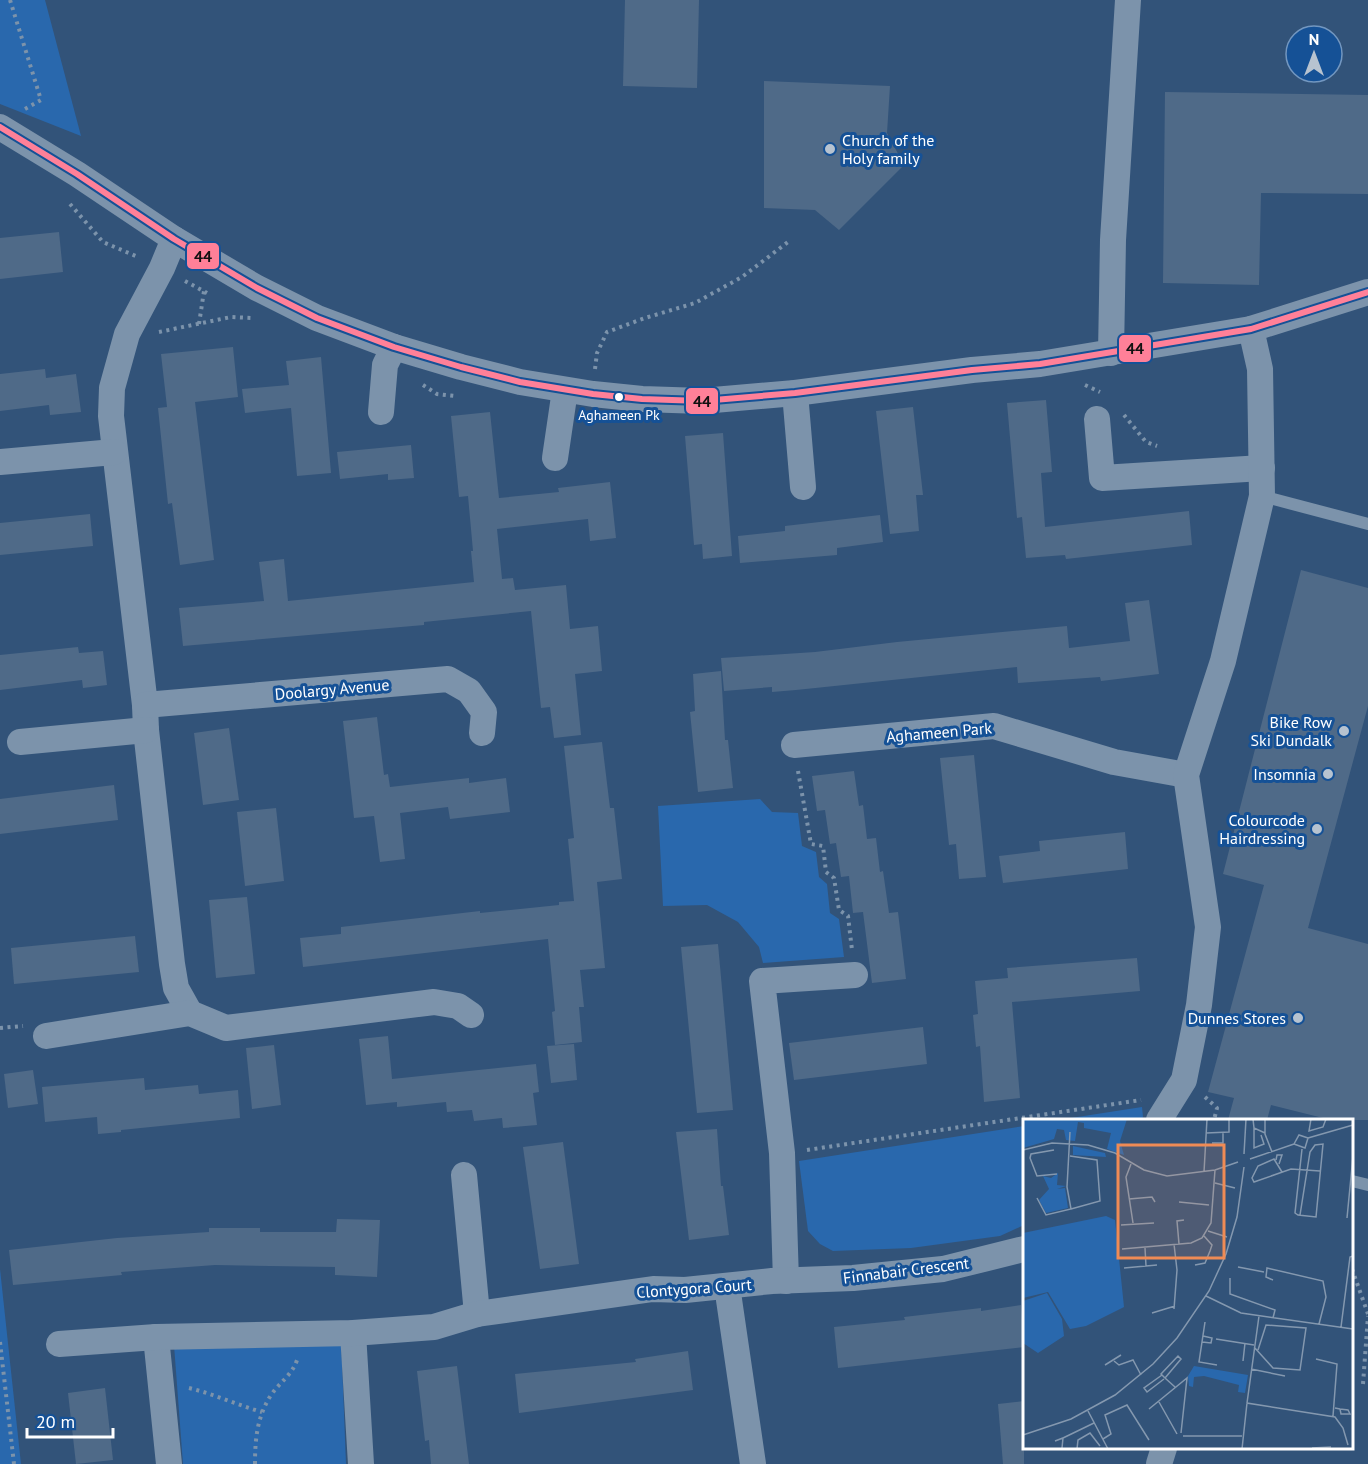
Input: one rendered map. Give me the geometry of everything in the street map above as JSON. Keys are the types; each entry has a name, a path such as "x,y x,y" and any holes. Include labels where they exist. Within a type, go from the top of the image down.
{"street":[{"path":"1111,353 1113,240 1128,0"},
{"path":"4,129 77,174 174,239 257,288 317,318 393,347 461,367 592,394 642,399 702,401 795,393 972,370 1040,364 1251,329 1368,292"},
{"path":"174,239 125,341 112,388 111,416 172,964 176,988 190,1013"},
{"path":"1168,1112 1184,1080 1197,1016 1208,927 1186,775 1223,661 1262,496 1260,369 1251,329"},
{"path":"381,412 385,365 393,347"},
{"path":"555,458 565,390"},
{"path":"795,393 803,487"},
{"path":"1097,419 1102,478 1262,468"},
{"path":"0,462 114,452"},
{"name":"Doolargy Avenue","path":"20,742 145,718 448,679 470,691 484,712 482,733"},
{"name":"Aghameen Park","path":"794,745 994,726 1114,762 1186,775"},
{"path":"786,1281 782,1154 762,981 855,975"},
{"path":"46,1036 190,1013 226,1028 434,1002 458,1006 471,1015"},
{"path":"464,1175 477,1314"},
{"name":"Finnabair Crescent","path":"786,1281 854,1278 944,1269 1023,1249"},
{"name":"Clontygora Court","path":"59,1344 156,1337 353,1333 434,1327 477,1314 653,1289 685,1290 786,1281"},
{"path":"727,1286 753,1464"},
{"path":"353,1333 361,1464"},
{"path":"156,1337 169,1464"},
{"path":"1159,1464 1164,1449"}],"lane":[{"path":"1262,496 1368,525"},
{"path":"1353,1181 1368,1185"}],"path":[{"path":"4,129 20,111 41,100 10,0"},
{"path":"592,394 597,354 607,332 694,303 742,277 788,242"},
{"path":"199,324 204,291"},
{"path":"125,341 231,317 253,318"},
{"path":"1078,382 1108,395"},
{"path":"1121,411 1146,442 1157,446"},
{"path":"794,745 811,844 824,846 826,872 834,878 839,910 848,916 855,975"},
{"path":"1104,1119 1168,1112"},
{"path":"782,1154 1023,1128"},
{"path":"1353,1272 1368,1315 1363,1384"},
{"path":"255,1464 255,1438 262,1412 272,1394 294,1369 300,1334"},
{"path":"0,1342 14,1464"},
{"path":"161,1386 178,1386 203,1391 237,1406 262,1412"}],"shaded area":[{"path":"0,0 45,0 81,136 0,104"},
{"path":"760,799 772,812 798,813 802,846 816,852 819,877 827,884 830,913 839,919 844,957 763,963 759,947 738,922 707,905 663,906 658,806"},
{"path":"1142,1107 1143,1117 1142,1119 1064,1119"},
{"path":"1023,1126 1023,1225 1000,1236 911,1248 833,1251 820,1244 808,1231 799,1161"},
{"path":"0,1269 21,1464 0,1464"},
{"path":"341,1338 346,1464 183,1464 174,1345"}],"building":[{"path":"625,0 699,0 697,88 623,86"},
{"name":"Church of the Holy family","path":"764,81 890,86 887,133 904,165 839,230 815,210 764,208"},
{"path":"1165,92 1368,95 1368,194 1261,193 1259,285 1163,283"},
{"path":"59,232 63,272 0,279 0,238"},
{"path":"233,347 238,397 195,402 214,560 180,565 172,503 168,504 158,408 167,407 161,354"},
{"path":"321,357 331,473 297,476 291,408 245,413 242,389 289,385 286,361"},
{"path":"45,369 46,378 76,374 81,412 50,415 49,405 0,411 0,374"},
{"path":"1046,400 1052,472 1041,473 1045,527 1189,511 1192,545 1066,559 1065,555 1026,558 1022,517 1017,518 1007,403"},
{"path":"913,407 923,495 916,495 919,531 890,534 876,411"},
{"path":"490,412 499,498 559,492 558,488 610,482 616,538 590,541 588,519 497,529 502,579 513,578 515,590 566,585 570,629 598,626 602,671 575,674 581,735 554,738 550,707 541,708 531,611 424,622 424,625 183,646 179,608 264,601 259,562 284,559 288,601 474,582 468,496 459,497 451,416"},
{"path":"723,433 732,556 703,559 702,544 694,545 685,436"},
{"path":"411,445 414,478 388,480 388,474 340,479 337,452"},
{"path":"90,514 93,546 0,555 0,523"},
{"path":"880,515 883,542 837,548 837,555 740,563 738,536 785,531 785,526"},
{"path":"1301,570 1368,588 1368,706 1308,928 1368,944 1368,1120 1327,1119 1271,1105 1267,1119 1228,1119 1234,1098 1208,1092 1264,885 1223,874"},
{"path":"1149,600 1159,674 1101,681 1100,677 1018,683 1017,667 772,692 772,687 724,691 721,658 815,652 1067,626 1069,648 1130,641 1125,603"},
{"path":"78,647 79,653 103,651 107,685 83,688 82,680 0,690 0,655"},
{"path":"721,671 725,740 728,740 733,788 698,792 690,712 695,711 693,674"},
{"path":"377,717 384,775 388,774 390,787 469,778 469,783 506,778 510,812 450,819 448,807 400,813 405,859 380,862 374,816 354,818 343,721"},
{"path":"229,728 239,800 203,805 194,733"},
{"path":"602,742 610,808 614,808 622,879 597,882 605,968 580,970 584,1007 579,1007 582,1042 555,1045 552,1012 555,1011 548,939 303,967 300,938 341,934 341,927 480,911 480,913 559,905 559,902 574,901 568,839 574,838 564,746"},
{"path":"974,755 986,877 959,879 956,844 949,845 940,758"},
{"path":"854,771 859,806 863,805 867,839 876,838 880,872 883,871 889,913 898,912 906,979 872,983 863,912 853,913 849,876 841,877 836,843 830,844 825,810 817,811 812,776"},
{"path":"114,785 118,820 0,834 0,799"},
{"path":"276,808 284,881 245,886 237,812"},
{"path":"1125,832 1128,869 1003,883 999,856 1040,851 1039,841"},
{"path":"247,897 255,974 216,978 209,900"},
{"path":"135,936 139,972 14,984 11,948"},
{"path":"718,944 733,1110 697,1113 681,947"},
{"path":"1137,958 1140,991 1012,1002 1020,1098 984,1102 980,1046 976,1047 973,1015 978,1014 975,981 1008,978 1007,968"},
{"path":"923,1027 927,1064 794,1080 789,1043"},
{"path":"388,1036 392,1079 536,1064 539,1092 533,1093 537,1125 503,1128 502,1118 474,1121 472,1110 447,1112 446,1102 397,1107 397,1102 366,1105 359,1039"},
{"path":"574,1044 577,1080 551,1083 547,1046"},
{"path":"274,1045 281,1105 252,1109 246,1048"},
{"path":"33,1070 38,1104 8,1108 4,1074"},
{"path":"144,1078 145,1090 198,1085 199,1094 238,1090 240,1118 98,1134 97,1117 45,1122 42,1087"},
{"path":"717,1129 721,1186 723,1186 729,1235 689,1240 676,1132"},
{"path":"563,1142 579,1264 540,1269 523,1147"},
{"path":"337,1219 380,1220 377,1277 335,1275 335,1267 215,1265 121,1272 122,1275 13,1285 9,1250 117,1238 209,1232 209,1228 260,1228 260,1232 336,1232"},
{"path":"1021,1305 1023,1347 838,1368 834,1327 905,1320 904,1317 981,1308 981,1311"},
{"path":"688,1351 693,1390 519,1413 515,1374 636,1362 635,1359"},
{"path":"457,1366 469,1464 431,1464 429,1440 425,1441 417,1371"},
{"path":"105,1388 113,1460 76,1464 68,1393"},
{"path":"1023,1401 1024,1464 1003,1464 998,1404"}],"transit line":[{"name":"44","path":"0,127 77,174 174,239 257,288 317,318 394,347 461,367 520,382 593,394 642,399 702,401 795,393 972,370 1040,364 1251,329 1368,292"}],"place":[{"name":"Church of the Holy family","path":"830,149"},
{"name":"Aghameen Pk","path":"619,397"},
{"name":"Bike Row Ski Dundalk","path":"1344,731"},
{"name":"Insomnia","path":"1328,774"},
{"name":"Colourcode Hairdressing","path":"1317,829"},
{"name":"Dunnes Stores","path":"1298,1018"}]}
